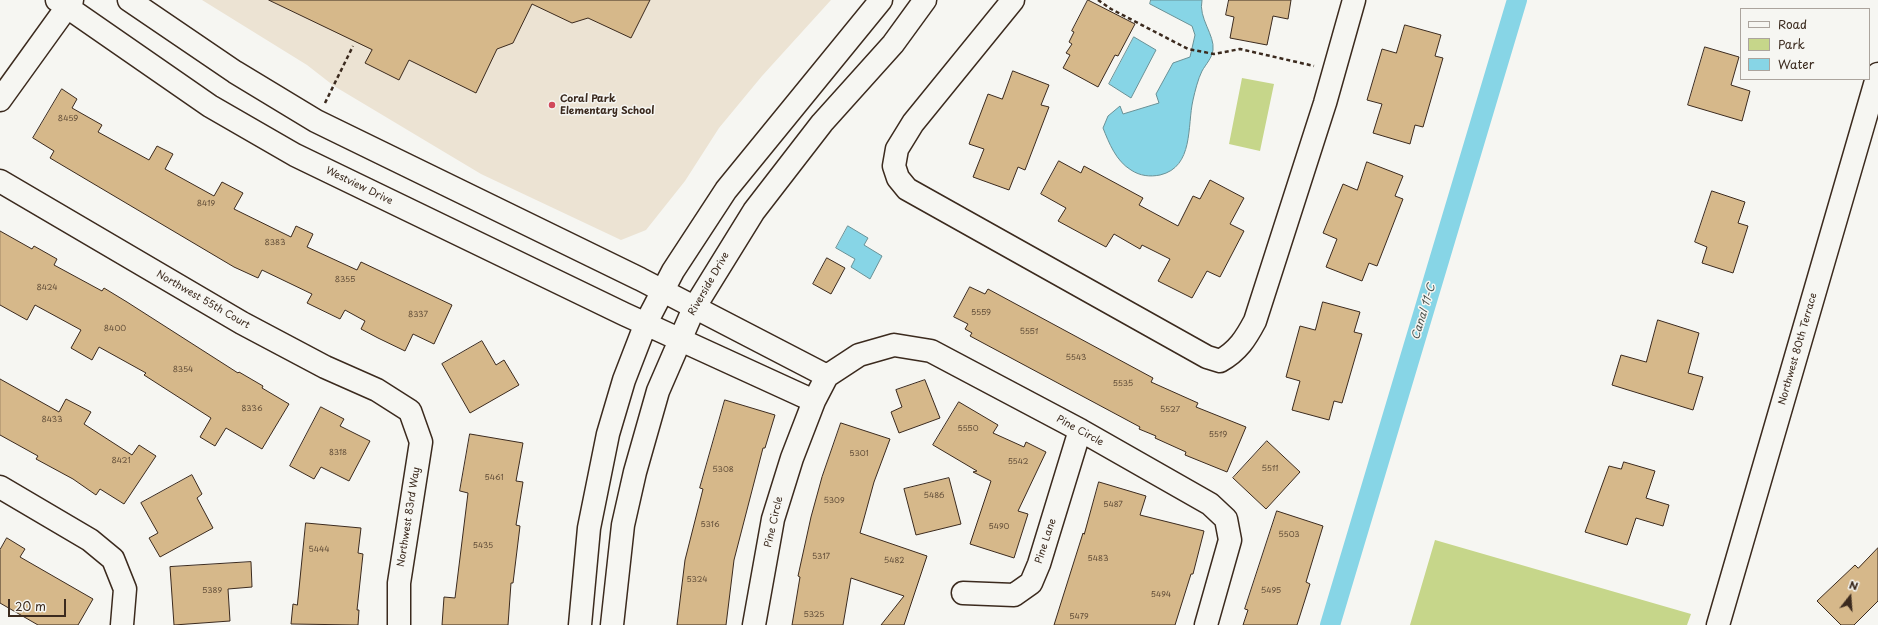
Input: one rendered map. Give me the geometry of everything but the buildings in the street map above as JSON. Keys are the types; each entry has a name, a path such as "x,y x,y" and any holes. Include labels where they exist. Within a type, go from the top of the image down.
{"street":[{"path":"129,0 235,72 316,121 662,291 827,376"},
{"path":"580,625 589,528 608,434 624,380 646,323 662,291 726,190 881,0"},
{"name":"Riverside Drive","path":"612,625 623,525 635,472 658,391 694,308 754,211 822,123 893,44 925,0"},
{"path":"1013,0 913,123 897,148 894,166 898,178 907,189 1207,357 1220,361 1231,355 1244,340 1255,320 1334,70 1354,0"},
{"path":"0,100 65,3"},
{"name":"Westview Drive","path":"65,3 210,106 295,155 680,339"},
{"name":"Northwest 80th Terrace","path":"1718,625 1878,74"},
{"name":"Northwest 55th Court","path":"0,181 242,323 325,367 377,390 410,411"},
{"path":"680,339 814,401"},
{"name":"Pine Circle","path":"754,625 773,519 792,458 814,401 827,376 859,355 894,345 931,351 1080,430 1210,504 1226,519 1230,540 1206,625"},
{"name":"Northwest 83rd Way","path":"399,625 399,582 421,442 410,411"},
{"name":"Pine Lane","path":"963,593 1014,596 1031,583 1039,564 1080,430"},
{"path":"0,487 90,540 113,560 125,589 122,625"}],"path":[{"path":"1098,0 1112,9 1188,49 1214,54 1240,49 1334,70"},
{"path":"316,121 353,46"}],"shaded area":[{"name":"Coral Park Elementary School","path":"202,0 831,0 762,76 719,128 685,181 646,230 621,240 481,174 334,86 307,65"}],"green space":[{"path":"1242,78 1274,84 1260,151 1229,144"},
{"path":"1435,540 1691,614 1687,625 1410,625"}],"water":[{"path":"1151,0 1202,0 1202,13 1212,38 1213,50 1202,71 1196,89 1184,155 1179,164 1171,171 1160,175 1145,176 1131,170 1121,162 1103,128 1108,116 1120,106 1123,114 1159,103 1156,94 1173,63 1190,57 1195,35 1192,26 1150,4"},
{"path":"1134,37 1156,50 1131,98 1109,84"},
{"path":"848,226 868,238 864,245 882,256 870,279 851,267 855,259 836,248"}],"waterway":[{"name":"Canal 11-C","path":"1330,625 1517,0"}],"place":[{"name":"Coral Park Elementary School","path":"552,105"}]}
